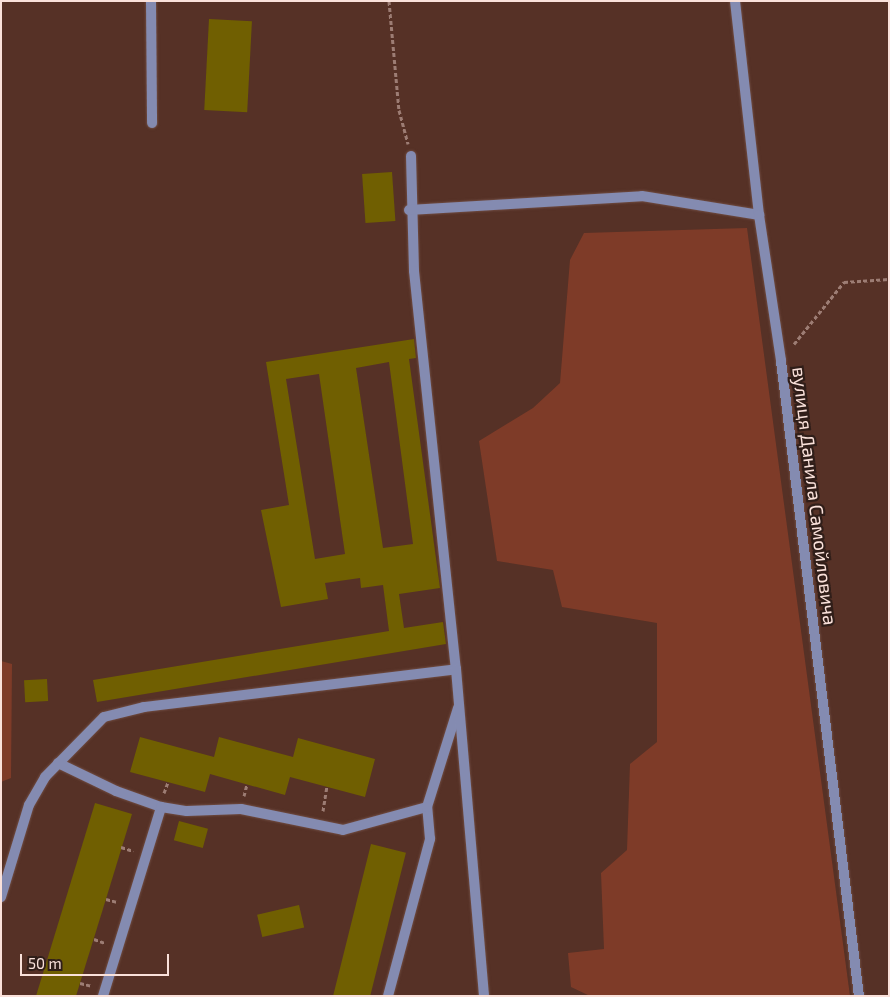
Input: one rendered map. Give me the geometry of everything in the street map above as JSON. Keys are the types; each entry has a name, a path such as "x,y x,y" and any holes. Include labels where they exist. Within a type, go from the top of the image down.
{"street":[{"path":"152,1 152,123"},
{"name":"вулиця Данила Самойловича","path":"736,1 759,215 781,361 859,996"},
{"path":"411,156 409,210 456,669 484,996"},
{"path":"409,210 642,196 759,215"},
{"path":"1,897 5,872 29,805 58,763 104,717 144,707 456,669"},
{"path":"388,996 430,839 427,807 458,708"},
{"path":"58,763 116,792 161,807 187,811 241,809 344,830 427,807"},
{"path":"103,996 161,807"}],"path":[{"path":"389,1 399,110 411,156"},
{"path":"781,361 844,282 889,279"},
{"path":"323,811 327,787"}],"shaded area":[{"path":"747,228 850,996 590,996 571,987 568,953 604,949 601,873 627,850 630,764 657,742 657,623 562,607 553,570 497,561 479,441 533,408 560,383 570,260 584,233"},
{"path":"1,661 12,664 11,778 1,782"}],"building":[{"path":"209,19 252,21 247,112 204,110"},
{"path":"392,172 395,221 365,223 362,174"},
{"path":"414,339 416,358 409,359 440,588 399,594 404,628 443,622 446,644 97,702 93,680 389,631 383,585 361,588 360,578 325,583 328,599 281,607 261,510 289,505 266,362","holes":["389,362 413,544 383,548 356,368","319,374 345,554 315,559 286,379"]},
{"path":"47,679 48,701 25,702 24,680"},
{"path":"140,737 214,757 219,737 293,757 298,738 375,759 365,797 290,777 285,795 210,774 205,792 130,772"},
{"path":"95,803 132,814 76,996 36,996"},
{"path":"179,821 208,829 203,848 174,840"},
{"path":"371,844 406,853 370,996 333,996"},
{"path":"299,905 304,927 262,937 257,915"}]}
